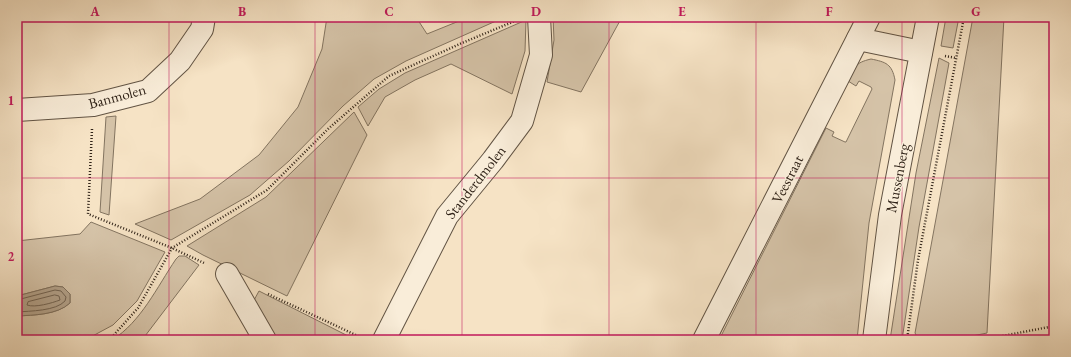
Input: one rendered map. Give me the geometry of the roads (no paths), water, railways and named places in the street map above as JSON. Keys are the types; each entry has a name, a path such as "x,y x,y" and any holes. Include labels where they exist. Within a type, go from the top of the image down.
{"street":[{"name":"Banmolen","path":"17,110 93,105 148,91 180,61 202,28 204,17"},
{"name":"Standerdmolen","path":"384,340 447,216 493,160 522,121 541,55 539,17"},
{"name":"Veestraat","path":"704,340 869,17"},
{"name":"Mussenberg","path":"874,340 890,215 928,17"},
{"path":"858,39 921,52"},
{"path":"227,274 265,340"}],"water":[{"path":"55,286 63,287 70,294 70,303 65,307 38,315 17,316 17,296"}]}
